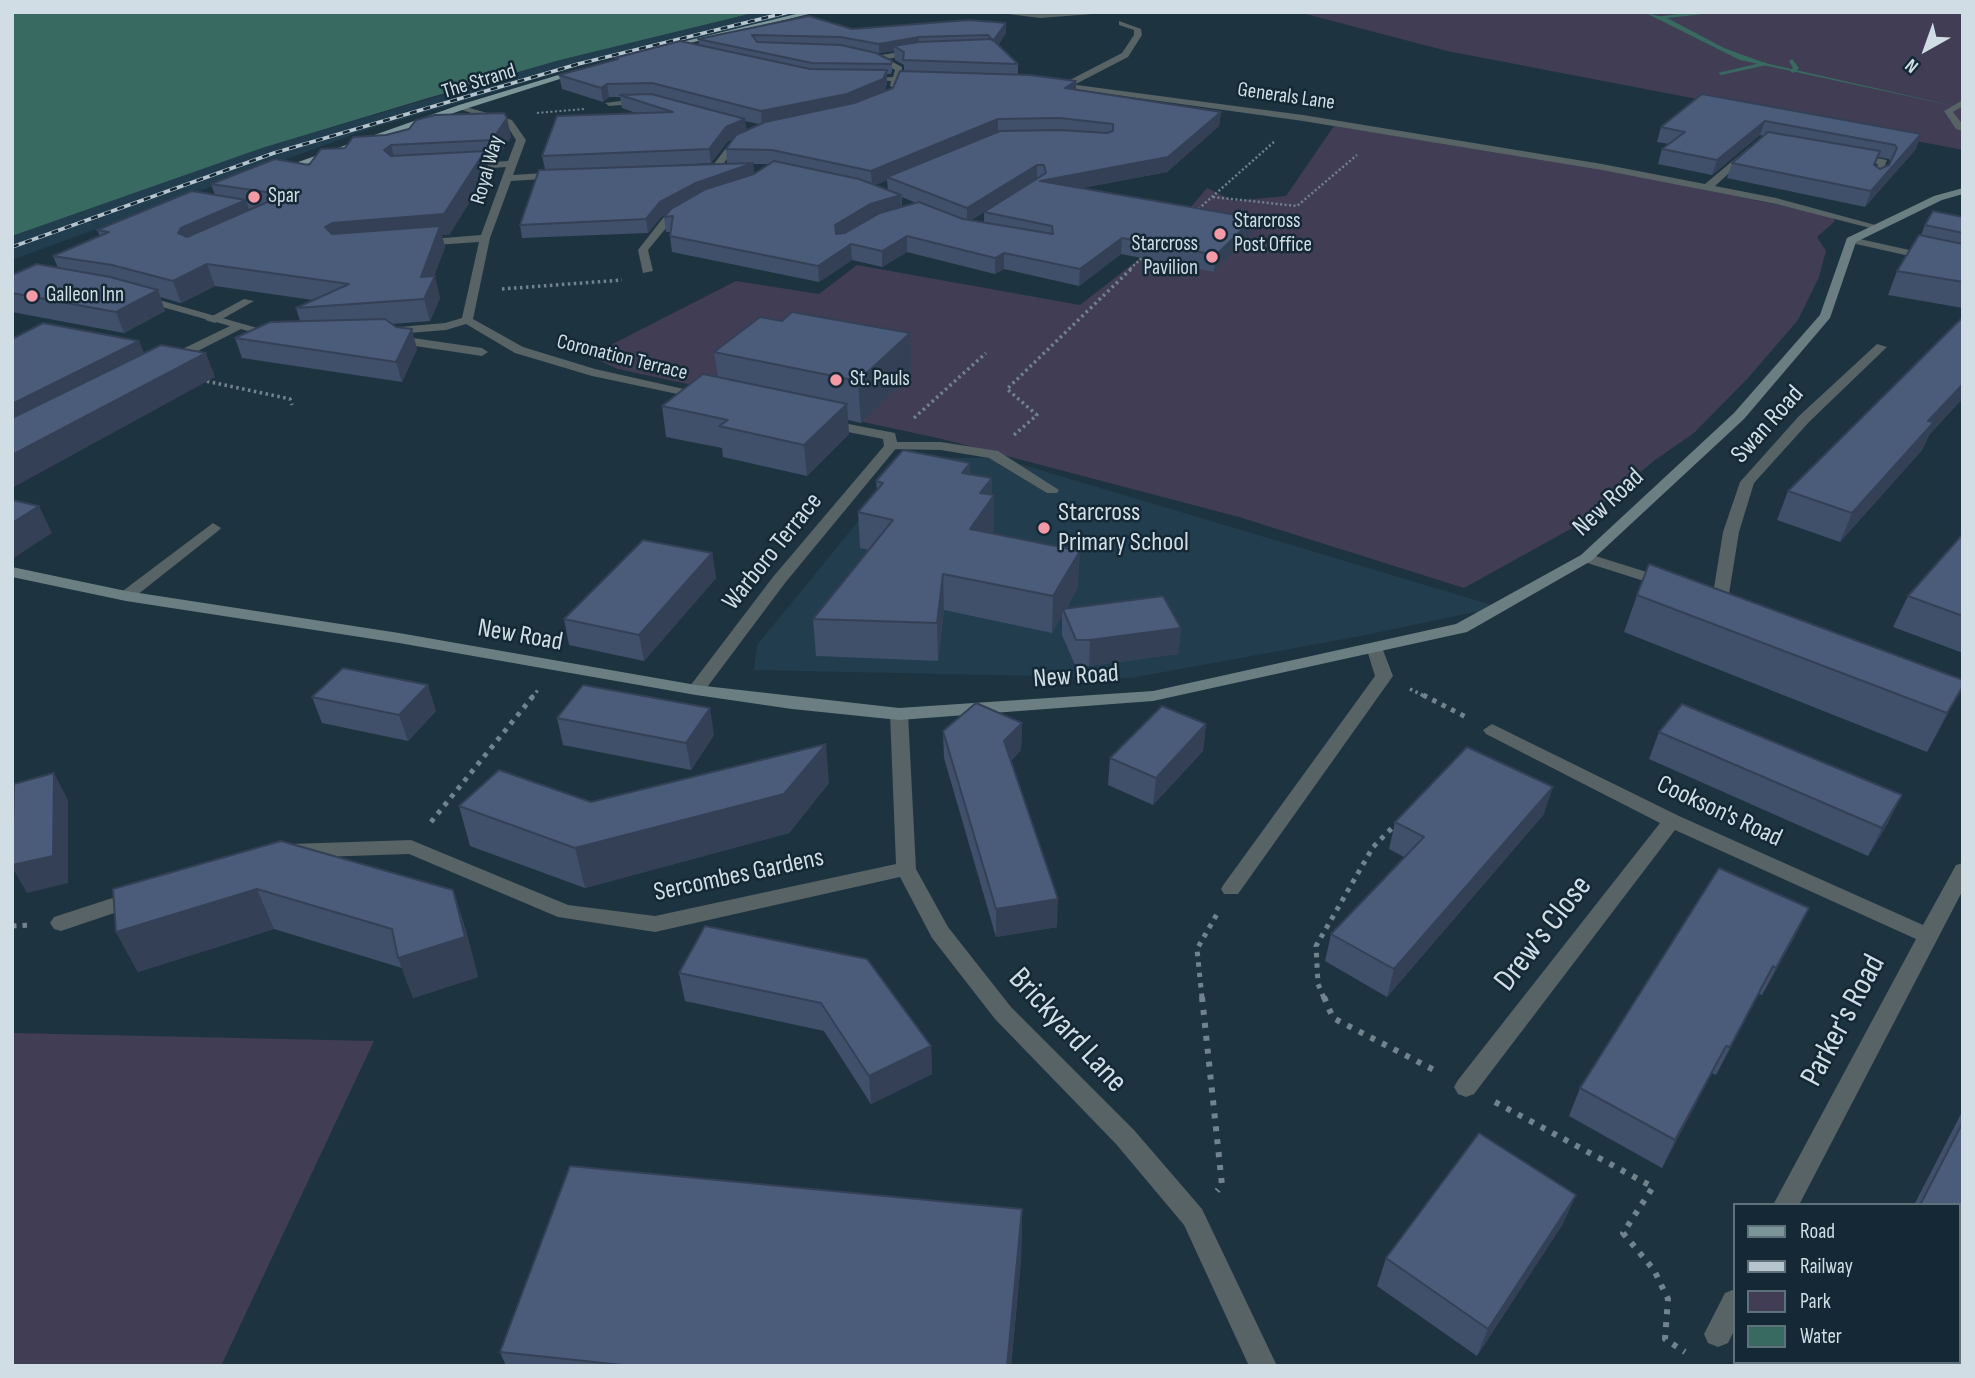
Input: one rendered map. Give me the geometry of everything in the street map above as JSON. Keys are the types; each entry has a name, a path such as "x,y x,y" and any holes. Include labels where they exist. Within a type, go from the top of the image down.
{"main road":[{"path":"646,52 814,12"},
{"name":"The Strand","path":"269,174 462,107 594,67"}],"street":[{"path":"995,12 1040,16 1116,12"},
{"path":"1067,85 1125,55 1138,34 1137,29 1122,23"},
{"path":"686,50 698,52"},
{"path":"866,56 879,58 930,50"},
{"path":"879,58 900,69 890,97"},
{"path":"856,79 937,79"},
{"name":"Generals Lane","path":"1041,83 1303,118 1709,186 1829,212 1874,226"},
{"path":"609,103 653,102"},
{"path":"1959,104 1948,110 1959,128 1963,128"},
{"name":"Royal Way","path":"462,107 513,125 521,140 485,238 467,320"},
{"path":"715,169 733,145 752,136"},
{"path":"1709,186 1760,141"},
{"path":"1847,155 1884,162 1876,179"},
{"path":"449,167 513,164"},
{"path":"701,169 727,169"},
{"path":"507,178 576,175"},
{"path":"1851,240 1874,226 1938,198 1963,191"},
{"path":"647,271 643,250 667,220 691,206"},
{"name":"Royal Way","path":"405,244 485,238"},
{"path":"1851,240 1963,265"},
{"name":"New Road","path":"12,572 127,596 386,636 696,690 899,714 1153,696 1375,650 1461,628 1586,558 1739,416 1826,316 1851,240"},
{"path":"133,296 237,327 292,336"},
{"path":"211,320 248,301"},
{"path":"379,332 446,326 467,320"},
{"name":"Coronation Terrace","path":"467,320 519,350 592,372 720,401"},
{"path":"149,370 237,327"},
{"path":"393,331 402,340 482,352"},
{"name":"Swan Road","path":"1721,601 1731,532 1747,482 1804,419 1881,347"},
{"path":"811,420 890,441 993,454 1052,490"},
{"name":"Warboro Terrace","path":"696,690 779,580 890,441"},
{"path":"127,596 212,528"},
{"path":"1586,558 1684,589"},
{"path":"1231,889 1384,676 1375,650"},
{"name":"Brickyard Lane","path":"899,714 906,869 940,932 1003,1013 1125,1137 1193,1217 1263,1366"},
{"name":"Cookson's Road","path":"1492,730 1672,821 1928,936"},
{"name":"Drew's Close","path":"1466,1087 1672,821"},
{"name":"Sercombes Gardens","path":"269,856 282,851 411,847 565,912 655,924 906,869"},
{"name":"Parker's Road","path":"1787,1203 1963,870"},
{"path":"61,923 152,894"},
{"path":"1718,1334 1734,1304"}],"path":[{"path":"528,114 599,108 609,103"},
{"path":"1192,215 1303,118"},
{"path":"1213,197 1297,206 1364,149"},
{"path":"993,454 1037,415 1007,389 1153,249"},
{"path":"473,291 597,284 630,279 647,271"},
{"path":"890,441 986,353"},
{"path":"149,370 290,399 292,405"},
{"path":"411,847 556,667"},
{"path":"1384,676 1492,730"},
{"path":"1403,818 1373,847 1316,946 1318,984 1333,1018 1653,1187 1623,1233 1654,1270 1668,1299 1665,1339 1697,1361"},
{"path":"1193,1217 1222,1185 1197,948 1231,889"}],"shaded area":[{"path":"757,12 803,12 584,65 363,131 12,260 12,236 262,148 560,60"},
{"name":"Starcross Primary School","path":"927,458 1000,458 1499,607 1361,636 1131,678 754,670 757,645 901,469"}],"green space":[{"path":"1963,12 1963,150 1447,51 1302,13"},
{"path":"1334,126 1593,167 1832,216 1835,221 1817,237 1826,251 1819,277 1798,320 1748,378 1694,433 1655,460 1576,526 1464,588 1239,517 942,439 618,369 589,356 736,281 819,294 857,265 1080,305 1161,242 1207,188 1234,201 1286,196"},
{"path":"12,1033 374,1041 221,1366 12,1366"}],"water":[{"path":"12,12 757,12 560,60 428,98 262,148 12,236"},
{"path":"1644,12 1669,19 1724,48 1765,63 1963,108 1740,60"}],"building":[{"path":"809,16 852,29 969,20 1006,23 993,41 988,35 919,37 879,44 840,37 752,35 757,42 841,45 876,53 892,61 891,64 812,63 698,39"},
{"path":"992,39 1018,64 903,60 904,52 894,46 919,42"},
{"path":"680,41 810,69 887,70 883,79 847,94 761,111 652,83 607,84 601,88 559,75"},
{"path":"900,71 1030,75 1076,81 1065,88 1221,112 1168,157 1040,181 1254,218 1216,255 1122,238 1080,269 1004,253 995,258 907,236 882,251 851,244 818,266 670,236 673,216 664,217 671,209 706,189 754,174 774,161 859,179 901,195 870,204 835,225 836,234 845,233 880,213 919,202 963,219 1053,234 1052,226 984,212 1046,173 1044,165 1037,165 967,208 887,177 1000,131 1060,130 1107,133 1113,131 1113,124 1060,118 998,119 871,171 772,150 726,149 736,135 765,122 854,103 893,88"},
{"path":"651,94 745,119 726,127 709,149 542,156 557,116 673,112 620,95"},
{"path":"1702,94 1921,134 1871,191 1732,163 1768,132 1880,151 1874,165 1880,169 1889,165 1897,148 1895,145 1765,121 1717,160 1662,149 1685,132 1661,127"},
{"path":"504,113 507,118 492,140 391,145 384,150 391,156 485,151 444,214 332,223 325,227 332,234 440,226 421,277 435,276 424,299 296,308 349,284 207,264 173,281 112,265 53,256 109,232 97,230 192,191 246,200 181,228 178,233 187,237 272,200 273,197 266,192 211,184 275,159 309,165 321,149 345,148 353,137 386,135 409,129 416,120 435,115"},
{"path":"753,163 696,183 660,202 646,219 520,225 539,170"},
{"path":"1933,211 1963,217 1963,233 1925,225"},
{"path":"1919,235 1963,244 1963,282 1897,271"},
{"path":"37,264 110,277 158,290 116,312 12,293 12,275"},
{"path":"792,312 910,333 858,381 714,352 760,317 782,321"},
{"path":"1963,317 1963,384 1928,421 1934,422 1852,513 1788,491"},
{"path":"385,319 396,327 412,329 396,362 235,338 270,322"},
{"path":"43,323 139,341 12,404 12,339"},
{"path":"161,345 206,353 12,455 12,418"},
{"path":"703,374 847,404 804,445 719,426 728,420 662,406"},
{"path":"903,450 970,463 962,473 992,478 980,493 994,495 970,529 1080,551 1053,596 943,574 937,623 813,619 893,520 858,512 883,483 876,481"},
{"path":"12,500 39,506 12,523"},
{"path":"1963,534 1963,616 1908,596"},
{"path":"643,540 712,553 639,635 564,619"},
{"path":"1649,564 1963,680 1963,686 1947,713 1637,595"},
{"path":"1163,596 1181,628 1076,640 1063,609"},
{"path":"343,668 428,685 399,715 312,697"},
{"path":"583,685 710,708 686,743 557,718"},
{"path":"976,703 1022,723 1004,741 1058,899 996,909 943,731"},
{"path":"1682,704 1902,795 1882,828 1659,732"},
{"path":"1162,706 1206,724 1156,778 1110,758"},
{"path":"826,744 784,794 575,848 459,806 499,770 591,802"},
{"path":"1467,747 1553,787 1394,969 1331,934 1424,837 1395,822"},
{"path":"54,773 53,856 12,865 14,784"},
{"path":"281,841 453,890 465,937 398,958 392,929 257,889 116,932 113,889"},
{"path":"1719,868 1809,908 1776,968 1773,966 1730,1047 1726,1046 1675,1140 1580,1088"},
{"path":"705,926 867,959 931,1046 869,1076 821,1003 679,973"},
{"path":"1963,1122 1963,1366 1888,1366 1961,1364 1961,1203 1921,1203"},
{"path":"1479,1133 1576,1195 1488,1329 1386,1258"},
{"path":"570,1166 1022,1209 1007,1366 632,1366 500,1352"}],"waterway":[{"path":"1658,17 1719,12"},
{"path":"1792,61 1796,68 1793,71"},
{"path":"1721,73 1765,64"}],"railway":[{"path":"12,247 274,153 578,64 789,12"}],"place":[{"name":"Spar","path":"254,197"},
{"name":"Starcross Post Office","path":"1220,234"},
{"name":"Starcross Pavilion","path":"1212,257"},
{"name":"Galleon Inn","path":"32,296"},
{"name":"St. Pauls","path":"836,380"},
{"name":"Starcross Primary School","path":"1044,528"}]}
